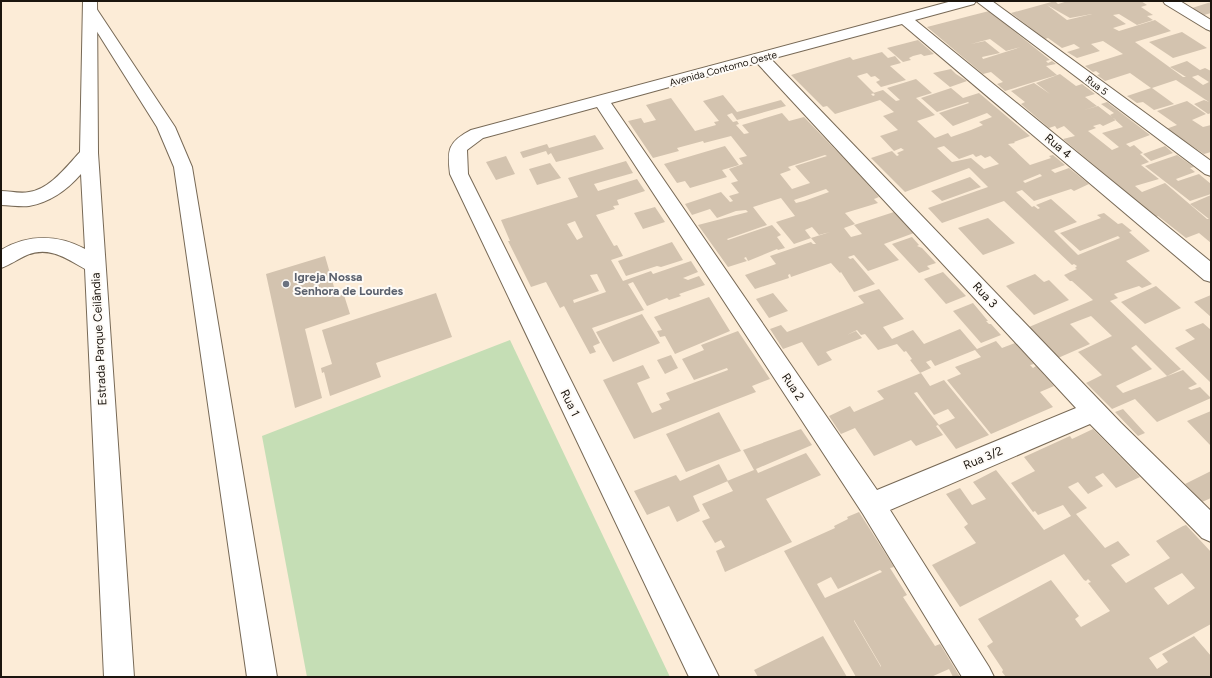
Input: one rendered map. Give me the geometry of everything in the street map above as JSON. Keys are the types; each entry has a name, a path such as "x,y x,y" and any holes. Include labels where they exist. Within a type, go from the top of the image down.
{"main road":[{"name":"Avenida Contorno Oeste","path":"477,134 969,1"},
{"name":"Rua 5","path":"983,1 1211,170"},
{"path":"1170,1 1211,26"},
{"path":"91,6 166,128 183,167 262,677"},
{"name":"Estrada Parque Ceilândia","path":"91,6 89,153 119,677"},
{"name":"Rua 4","path":"905,19 1211,274"},
{"name":"Rua 3","path":"761,58 1094,411 1211,529"},
{"name":"Rua 2","path":"601,100 872,506 979,677"},
{"name":"Rua 1","path":"477,134 462,141 456,152 459,174 704,677"},
{"path":"1,198 29,199 48,192 62,182 89,153"},
{"path":"1,260 12,252 34,245 54,245 95,264"},
{"name":"Rua 3/2","path":"872,506 1094,411"}],"green space":[{"path":"510,340 670,677 307,677 262,436"}],"building":[{"path":"1055,1 1058,4 1068,1 1141,1 1147,5 1141,7 1153,15 1147,16 1153,20 1137,25 1119,14 1113,15 1126,24 1113,28 1119,31 1155,20 1171,31 1135,42 1183,77 1186,77 1170,67 1187,61 1200,70 1205,68 1211,71 1211,113 1208,114 1194,104 1204,100 1209,102 1176,80 1152,88 1174,104 1154,110 1143,102 1137,103 1127,96 1151,88 1130,73 1105,81 1097,75 1100,74 1096,71 1093,72 1085,66 1123,54 1103,41 1091,44 1100,51 1077,58 1067,52 1080,48 1074,44 1062,48 1048,38 1045,39 1011,13","holes":["1047,5 1070,18 1092,14 1067,20","1198,75 1209,82 1203,85 1192,77"]},
{"path":"1211,2 1211,13 1204,15 1192,8"},
{"path":"989,11 1050,60 1046,61 1048,63 1052,61 1056,64 1046,66 1057,75 1005,91 997,84 1003,82 991,72 983,74 927,27","holes":["990,39 1006,51 1021,47 983,59 982,57 1000,53 985,41 971,44"]},
{"path":"1182,32 1207,48 1173,58 1149,42"},
{"path":"918,40 934,54 924,56 921,54 913,56 909,58 911,60 903,62 887,48"},
{"path":"882,52 888,58 895,56 901,63 890,66 906,80 881,87 876,82 880,80 875,76 871,77 867,73 857,76 874,93 883,90 896,101 900,100 887,88 916,79 932,93 916,98 935,115 917,121 935,138 948,133 951,137 971,130 983,125 979,122 992,117 987,113 953,126 939,113 969,103 968,102 937,112 921,98 951,88 963,98 979,93 1030,136 1014,142 1015,143 1008,144 1030,165 1051,158 1049,156 1053,155 1065,165 1051,170 1055,173 1069,168 1089,184 1074,191 1071,189 1034,201 1022,190 1016,192 1032,207 1034,206 1038,209 1040,208 1036,205 1051,199 1077,222 1054,231 1078,255 1120,238 1118,236 1080,251 1060,233 1101,218 1097,215 1104,213 1118,224 1122,223 1132,231 1129,232 1150,251 1126,261 1152,284 1142,288 1139,286 1114,294 1118,298 1110,301 1181,369 1167,376 1136,345 1131,348 1152,369 1116,386 1123,393 1183,370 1197,384 1188,388 1191,390 1200,387 1211,398 1157,422 1135,399 1112,409 1086,383 1102,375 1078,352 1112,336 1091,316 1070,324 1090,344 1058,358 1029,327 1093,300 1064,275 1077,269 1075,268 1077,266 1074,264 1072,265 1004,201 942,223 928,208 988,187 969,168 905,192 871,158 892,151 897,156 899,155 897,153 904,150 901,148 894,151 880,136 898,130 883,116 894,112 880,100 835,114 827,106 823,107 791,75 850,57 853,60","holes":["944,146 959,159 973,154 976,157 981,155 985,158 990,156 999,164 984,169 971,158 952,162 937,148","1040,174 1042,176 1025,183 1023,181"]},
{"path":"951,69 967,81 950,87 933,73"},
{"path":"1060,74 1076,86 1082,84 1095,94 1085,97 1097,106 1084,110 1098,106 1112,117 1110,115 1114,113 1101,104 1107,102 1150,135 1126,144 1130,147 1134,145 1143,153 1140,154 1149,162 1141,165 1159,179 1135,186 1142,192 1165,183 1207,219 1209,219 1190,204 1211,195 1211,243 1199,233 1186,238 1158,216 1156,217 1063,139 1075,136 1064,126 1057,129 1055,126 1049,128 1021,104 1025,102 1011,91 1034,83 1050,94 1036,83","holes":["1116,120 1123,127 1102,133 1119,147 1112,150 1088,131 1096,128 1093,126 1100,124 1103,126"]},
{"path":"723,95 737,112 781,100 786,106 737,120 732,113 727,115 733,122 737,121 739,124 736,125 744,134 749,133 742,125 782,113 789,121 804,117 879,197 874,199 878,203 845,213 855,224 844,228 851,237 862,234 854,225 894,212 914,233 884,244 899,260 868,271 854,255 848,257 850,259 853,258 875,284 854,292 841,272 840,273 831,263 791,277 790,274 788,275 789,278 755,289 745,275 776,264 770,256 811,242 816,244 811,238 794,244 776,222 795,216 781,198 753,207 767,225 727,239 728,240 772,225 781,235 777,237 785,248 777,249 748,261 746,257 744,258 747,261 728,267 698,225 748,212 746,210 736,211 717,218 710,209 692,215 685,204 721,192 730,202 733,201 729,196 739,193 731,183 738,181 729,169 743,164 739,158 747,156 731,136 677,148 679,151 653,158 628,121 641,118 644,123 656,120 646,105 671,98 695,131 716,125 714,122 719,121 703,101","holes":["825,155 827,156 795,166 810,183 792,189 780,174 791,170 788,167","826,189 829,192 796,203 794,200","812,227 819,235 830,232 811,238 805,230"]},
{"path":"1187,101 1206,114 1192,120 1203,127 1211,125 1211,152 1204,154 1166,129 1177,125 1157,111"},
{"path":"595,135 604,149 556,162 551,153 548,155 546,151 523,158 520,152 547,144 549,148"},
{"path":"725,146 739,165 722,170 727,177 690,188 685,181 677,183 664,164"},
{"path":"1165,146 1173,153 1151,161 1143,154"},
{"path":"1177,155 1194,167 1190,168 1195,172 1176,179 1178,181 1199,174 1211,184 1211,194 1190,201 1145,166"},
{"path":"506,156 515,174 496,180 486,162"},
{"path":"626,161 633,173 594,184 598,191 637,179 645,191 617,200 619,205 613,206 615,209 596,215 614,246 617,245 623,256 611,260 623,281 651,271 653,274 691,261 698,272 683,278 688,280 699,276 705,285 679,294 681,296 669,300 667,298 647,306 633,282 628,284 644,310 592,328 600,343 593,346 596,352 590,354 564,306 560,308 546,282 531,287 508,241 510,241 501,220 578,197 568,178","holes":["575,221 583,237 577,240 567,224","597,274 606,292 574,303 573,300 599,291 590,275"]},
{"path":"550,163 561,178 537,185 529,169"},
{"path":"970,177 981,187 942,201 931,191"},
{"path":"655,207 665,222 643,229 634,213"},
{"path":"988,218 1015,243 983,255 958,228"},
{"path":"912,237 919,245 917,246 922,248 936,263 927,266 930,269 919,273 892,244"},
{"path":"672,242 683,260 661,267 657,266 626,276 618,261"},
{"path":"325,256 336,294 343,292 350,314 305,329 322,398 295,408 266,274"},
{"path":"943,272 966,296 946,304 924,279"},
{"path":"1035,274 1044,282 1049,280 1069,300 1034,315 1006,286"},
{"path":"1156,286 1181,308 1145,324 1121,302"},
{"path":"879,289 904,319 883,327 892,339 913,330 924,344 960,329 977,349 996,341 1002,348 1015,343 1034,364 1030,365 1033,368 1036,366 1054,386 1040,392 1053,407 991,434 947,380 961,374 955,367 981,357 975,350 935,366 931,360 926,362 931,368 920,373 910,360 912,359 906,351 904,352 897,344 878,350 865,334 861,335 857,330 847,335 856,331 862,338 826,352 832,360 818,366 802,342 783,349 770,329 781,325 787,332 864,303 858,296"},
{"path":"436,293 452,337 376,363 381,377 330,396 324,372 322,373 321,368 332,364 322,330"},
{"path":"773,293 788,311 769,318 756,299"},
{"path":"1211,295 1211,317 1194,302"},
{"path":"709,297 730,331 675,354 665,336 660,337 657,331 662,330 654,317"},
{"path":"973,303 988,321 986,321 991,324 1001,335 981,343 953,311"},
{"path":"642,314 660,343 613,362 596,332"},
{"path":"1203,323 1211,330 1211,383 1175,348 1195,339 1185,330"},
{"path":"738,331 770,379 752,386 756,392 634,439 603,380 643,365 650,378 637,383 652,413 662,409 659,404 670,400 666,393 728,370 727,368 694,380 682,359 704,350 701,345"},
{"path":"671,355 678,368 665,374 657,360"},
{"path":"921,373 930,386 944,380 989,435 956,449 938,425 936,426 943,435 916,446 911,440 874,456 855,428 841,434 829,416 850,406 854,412 884,399 877,391","holes":["917,392 934,415 948,409 955,418 939,425 914,393"]},
{"path":"1123,409 1145,433 1138,436 1115,412"},
{"path":"1211,411 1211,446 1187,421"},
{"path":"719,412 741,451 686,472 666,434"},
{"path":"801,429 812,445 756,469 758,473 806,453 821,475 766,499 792,542 725,572 716,551 725,547 721,540 715,543 702,521 710,518 702,504 733,491 727,481 754,470 743,450"},
{"path":"1093,429 1140,477 1116,488 1103,473 1095,477 1103,486 1088,494 1078,482 1068,487 1087,508 1076,514 1105,548 1118,541 1130,555 1111,565 1126,583 1170,558 1156,541 1183,526 1186,525 1211,552 1211,624 1149,658 1157,669 1168,662 1162,654 1194,636 1211,656 1211,677 1006,677 987,646 993,642 978,619 1051,580 1079,616 1075,619 1081,627 1110,611 1088,583 1091,582 1088,579 1086,581 1084,580 1064,554 960,607 932,565 976,543 964,527 968,524 946,494 960,488 972,505 986,499 973,482 996,470 1044,530 1071,516 1063,505 1038,515 1035,511 1033,512 1011,483 1035,471 1024,457 1070,436 1072,439","holes":["1182,573 1195,588 1168,605 1154,588"]},
{"path":"719,464 728,481 693,496 700,511 677,522 669,506 647,515 634,491 676,475 680,481"},
{"path":"1211,471 1211,498 1202,502 1185,484"},
{"path":"859,512 894,567 890,568 907,595 903,597 935,646 940,644 960,677 953,677 949,669 931,677 856,677 784,551 835,528 834,526 848,519 847,517","holes":["880,570 882,572 825,598 817,584 831,577 838,589","854,621 881,666 881,667"]},
{"path":"823,636 847,677 758,677 754,670"}],"place":[{"name":"Igreja Nossa Senhora de Lourdes","path":"286,284"}]}
